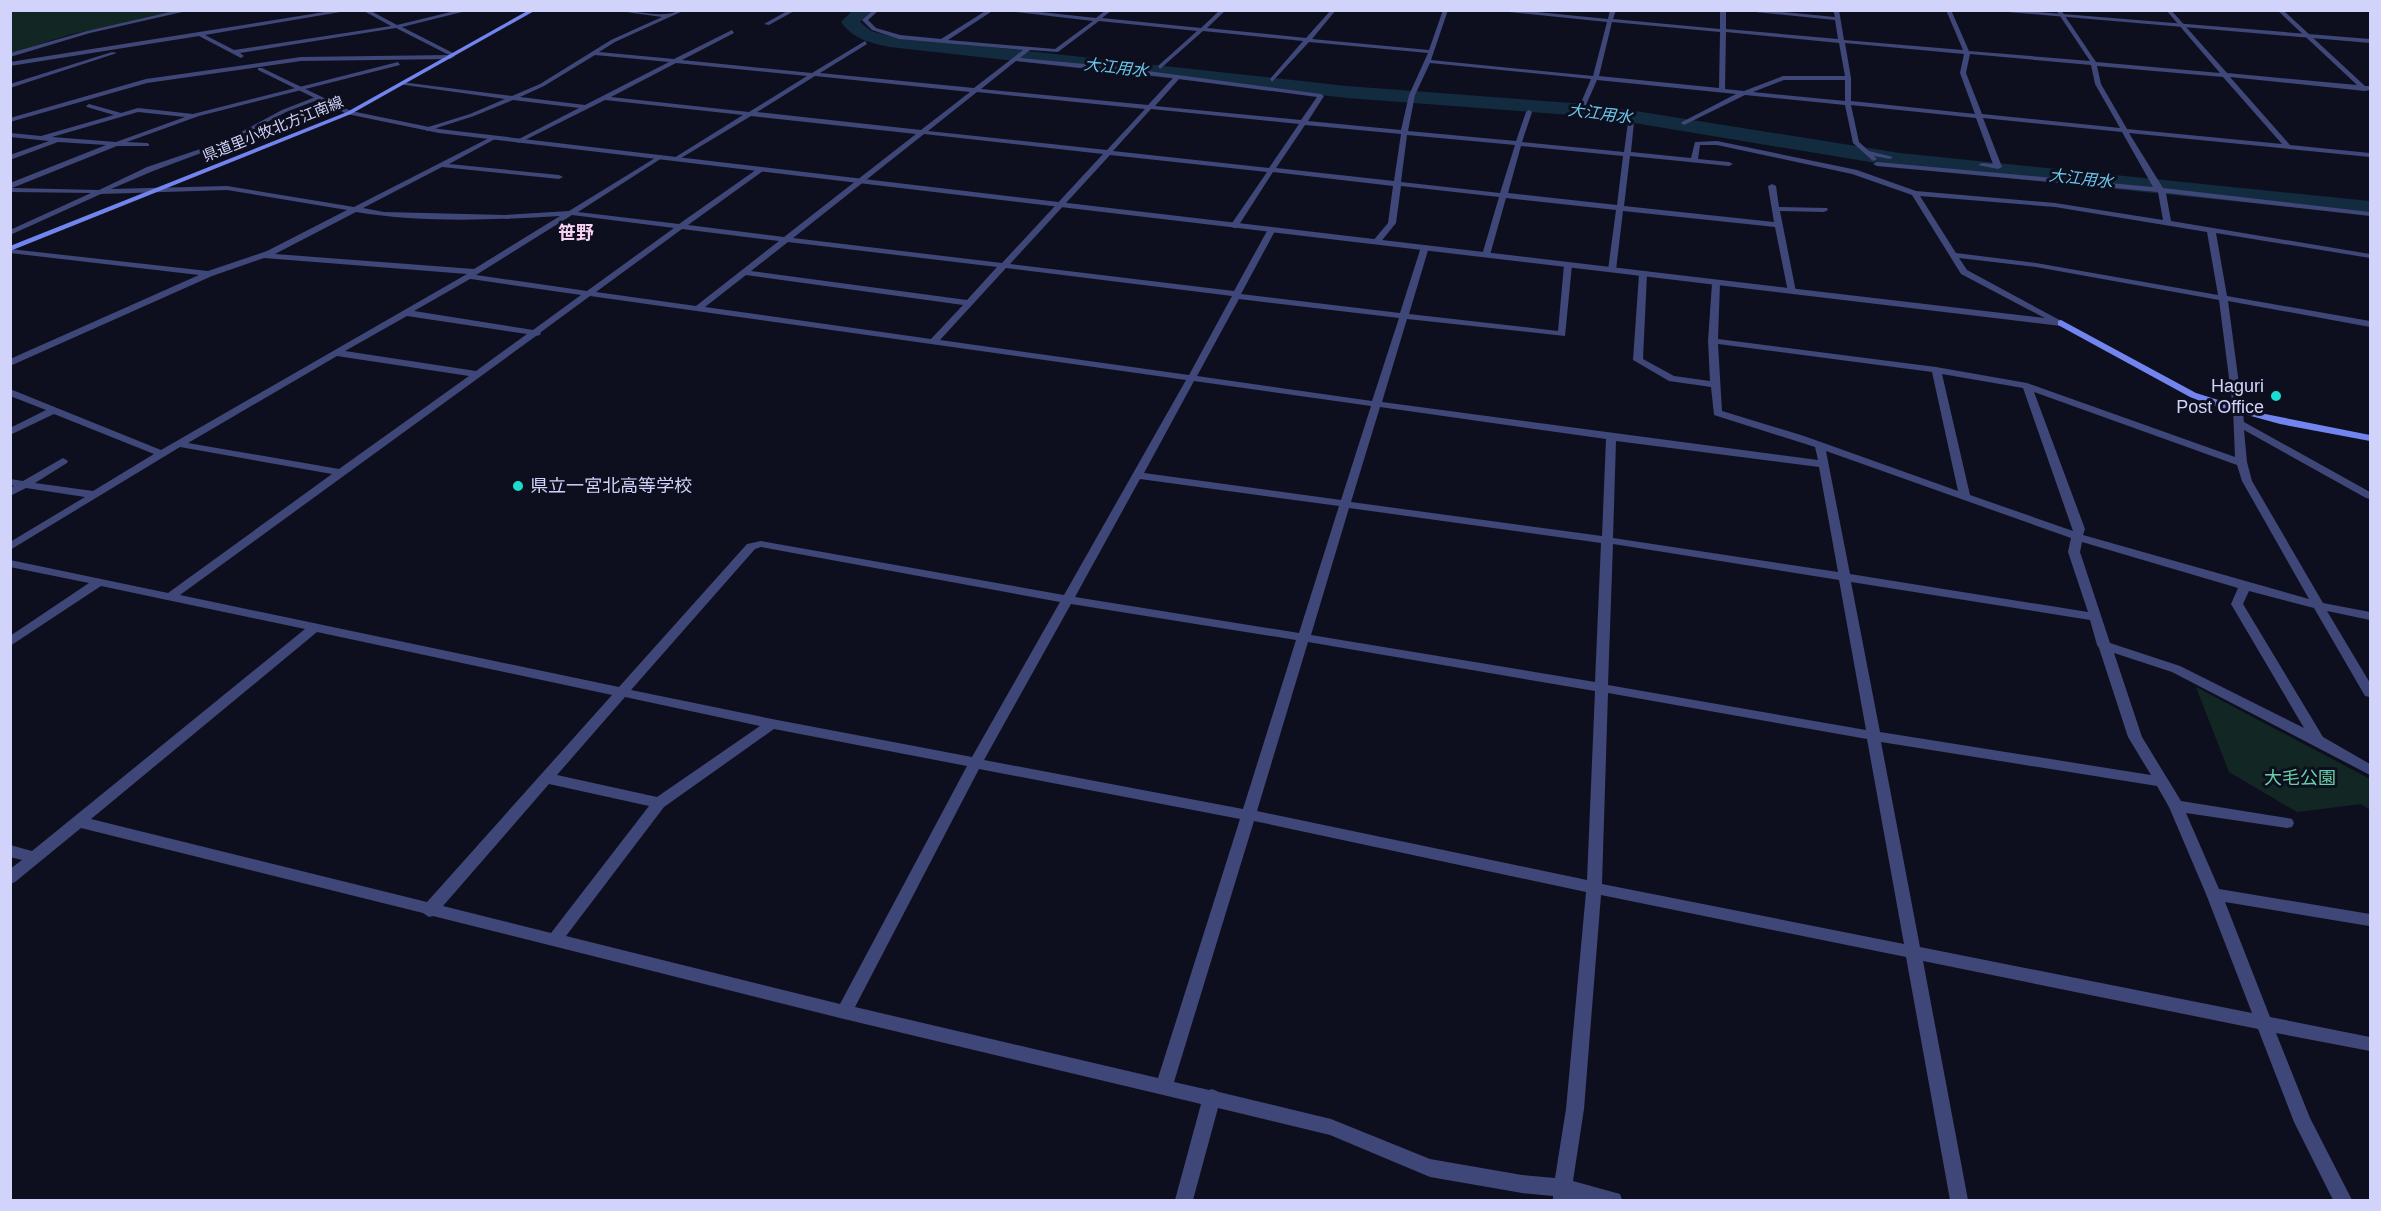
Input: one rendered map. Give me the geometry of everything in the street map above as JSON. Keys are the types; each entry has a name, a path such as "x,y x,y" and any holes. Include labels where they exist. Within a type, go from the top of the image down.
{"main road":[{"name":"県道里小牧北方江南線","path":"10,250 348,113 534,10"},
{"path":"2061,322 2239,417 2370,438"}],"street":[{"path":"10,55 89,32 189,10"},
{"path":"10,64 350,10"},
{"path":"364,10 451,56"},
{"path":"234,52 394,27 468,10"},
{"path":"614,10 670,16"},
{"path":"427,129 472,115 542,85 613,41 683,10"},
{"path":"767,24 794,10"},
{"path":"877,10 865,20 874,29 899,37 942,41 1177,78 1321,96 1234,226"},
{"path":"942,41 992,10"},
{"path":"1000,10 1431,52"},
{"path":"696,310 1020,54 1056,51 1110,10"},
{"path":"1160,67 1224,10"},
{"path":"1272,80 1334,10"},
{"path":"1376,242 1392,223 1404,133 1412,97 1446,10"},
{"path":"1492,10 1558,13 1609,21 2370,88"},
{"path":"1583,105 1595,78 1613,10"},
{"path":"1722,91 1723,10"},
{"path":"1738,10 1837,19"},
{"path":"1836,10 1848,78 1848,104 1856,143 1872,158 1893,185"},
{"path":"1872,158 1998,166 1963,73 1966,52 1948,10"},
{"path":"1988,10 2060,13 2181,26 2370,41"},
{"path":"2168,10 2288,147"},
{"path":"2279,10 2370,94"},
{"path":"1498,20 1502,11"},
{"path":"2060,13 2094,63 2098,84 2157,186 2166,223"},
{"path":"519,141 732,32"},
{"path":"200,34 258,68 348,113 427,129 1271,231 2061,322"},
{"path":"676,159 865,43"},
{"path":"10,86 122,50 128,45"},
{"path":"593,53 1729,165"},
{"path":"10,120 146,81 258,68 315,58 451,56"},
{"path":"1428,61 2370,155"},
{"path":"10,188 118,143 194,116 398,64"},
{"path":"933,342 1177,78"},
{"path":"1684,123 1743,93 1783,78 1848,78"},
{"path":"401,84 587,107"},
{"path":"10,233 150,169 226,142 284,111 318,98"},
{"path":"606,98 1399,182 1778,225"},
{"path":"89,106 119,114"},
{"path":"42,138 119,114 147,110 194,116"},
{"path":"1486,255 1505,194 1517,144 1529,112"},
{"path":"1612,270 1631,122"},
{"path":"13,136 147,145"},
{"path":"10,363 209,274 262,255 357,209 493,138"},
{"path":"10,158 59,140"},
{"path":"1694,161 1697,143 1717,143 1854,172 1915,193 2055,205 2370,256"},
{"path":"10,547 178,444 473,274 660,158"},
{"path":"1872,158 2157,186 2370,214"},
{"path":"440,165 559,177"},
{"path":"170,597 760,170"},
{"path":"1772,186 1792,292"},
{"path":"10,188 100,192 227,188 384,214 506,217 570,213 1562,334 1568,265"},
{"path":"1915,193 1964,272 2061,322"},
{"path":"1776,209 1824,210"},
{"path":"2211,230 2239,417 2239,462 2247,481 2370,693"},
{"path":"844,1012 975,764 1191,379 1271,231"},
{"path":"1164,1086 1425,247"},
{"path":"10,250 209,274"},
{"path":"262,255 473,274 696,310 1611,437 1822,464"},
{"path":"1954,255 2036,265 2370,324"},
{"path":"744,272 968,303"},
{"path":"1643,274 1638,360 1672,379 1716,385"},
{"path":"1716,283 1713,341 1717,413 1820,445 2078,537 2246,586 2321,606 2370,616"},
{"path":"407,313 537,333"},
{"path":"1713,341 1936,370 2027,386 2239,462"},
{"path":"337,353 478,375"},
{"path":"1936,370 1965,496"},
{"path":"2027,386 2079,529 2074,552 2135,737 2176,806 2214,894 2303,1122 2343,1200"},
{"path":"10,392 162,454"},
{"path":"10,432 54,410"},
{"path":"2239,417 2370,496"},
{"path":"1563,1194 1575,1109 1594,888 1611,437"},
{"path":"178,444 342,473"},
{"path":"1820,445 1959,1200"},
{"path":"10,493 63,461"},
{"path":"1136,475 1606,540 2094,618"},
{"path":"10,482 95,495"},
{"path":"429,911 752,546 761,544 1066,599 1875,736 2163,782"},
{"path":"10,563 772,724 1311,827 1594,888 2370,1044"},
{"path":"10,642 99,582"},
{"path":"2246,586 2237,604 2319,741"},
{"path":"10,878 314,628"},
{"path":"2103,645 2176,669 2319,741 2370,770"},
{"path":"554,941 659,803 772,724"},
{"path":"546,778 659,803"},
{"path":"2176,806 2287,823"},
{"path":"80,822 429,911 1331,1127 1430,1168 1522,1184 1563,1194 1613,1200"},
{"path":"10,851 35,858"},
{"path":"2214,894 2369,920"},
{"path":"1184,1200 1212,1097"}],"green space":[{"path":"11,11 183,11 72,34 11,53"},
{"name":"大毛公園","path":"2196,687 2370,779 2370,810 2361,804 2297,812 2229,772"}],"waterway":[{"name":"大江用水","path":"864,10 850,22 854,27 877,39 890,41 1347,92 1598,111 1900,160 2370,208"}],"place":[{"name":"Haguri Post Office","path":"2276,396"},
{"name":"県立一宮北高等学校","path":"518,486"}],"district":[{"name":"笹野","path":"576,233"}]}
